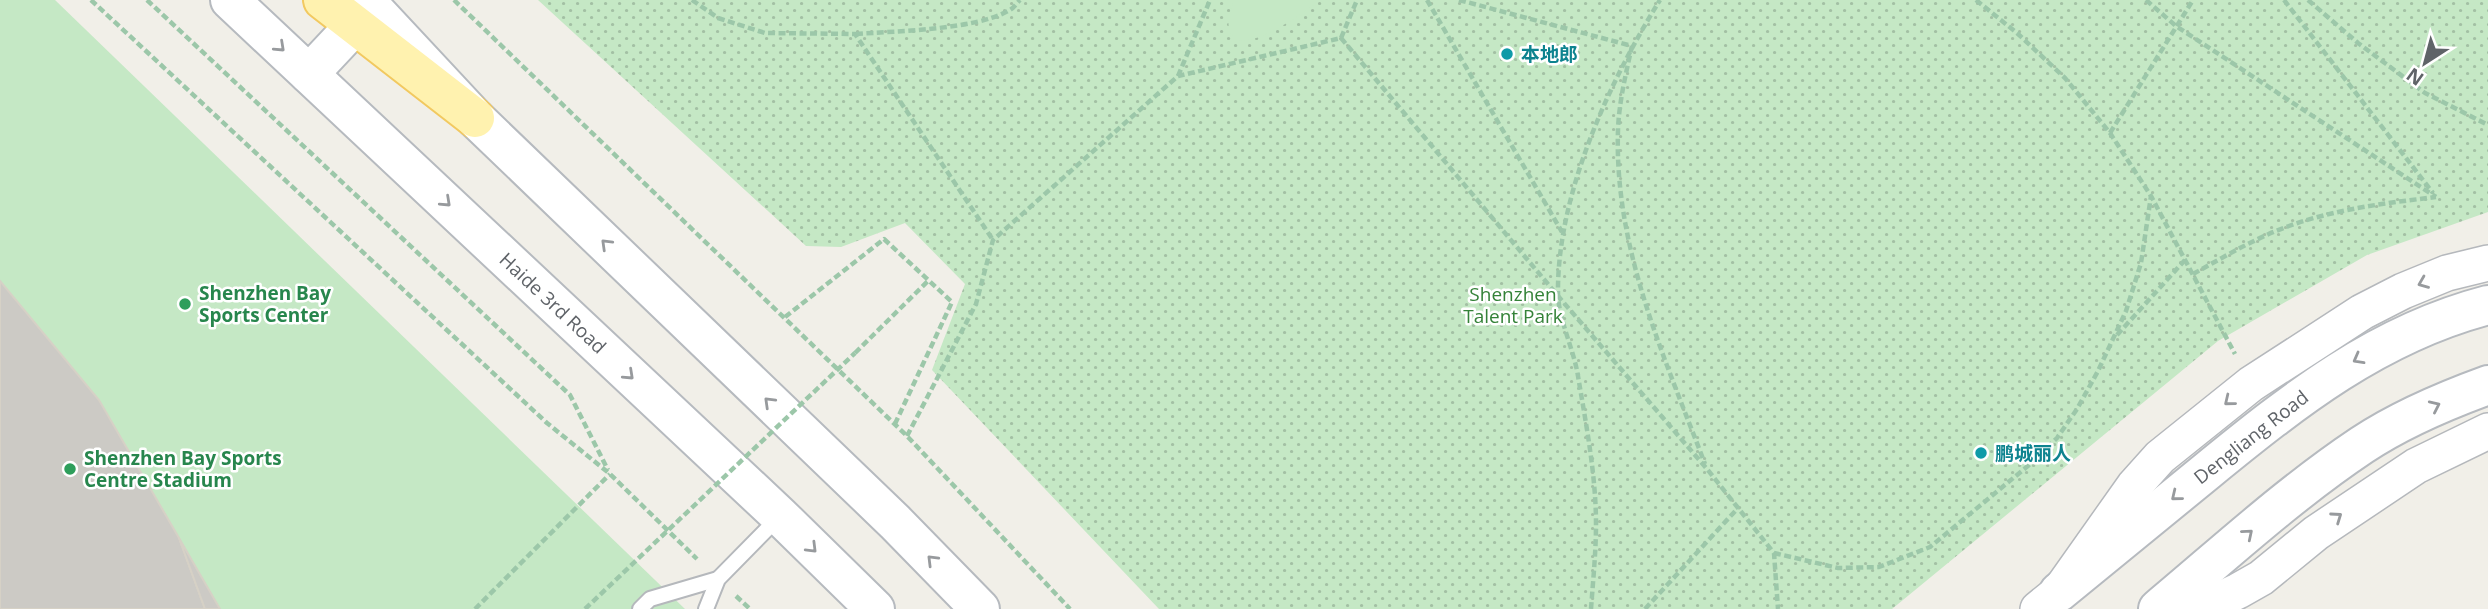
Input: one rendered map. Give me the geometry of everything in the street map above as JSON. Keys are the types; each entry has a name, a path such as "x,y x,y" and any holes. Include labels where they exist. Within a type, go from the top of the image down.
{"main road":[{"name":"Haide 3rd Road","path":"230,0 780,516 875,609"},
{"path":"323,0 360,13 475,118 895,522 980,609"},
{"path":"309,74 360,13"},
{"name":"Dengliang Road","path":"2049,600 2264,425 2344,367 2386,343 2432,323 2488,304"},
{"path":"2158,609 2311,481 2363,444 2403,421 2488,385"}],"street":[{"path":"2049,600 2134,486 2160,457 2251,384 2362,312 2403,291 2447,273 2488,263"},
{"path":"2200,609 2261,578 2316,533 2416,466 2488,431"}],"lane":[{"path":"706,609 718,579 780,516"},
{"path":"640,609 650,599 718,579"}],"path":[{"path":"91,0 547,423 610,474 750,609"},
{"path":"147,0 570,395 610,474"},
{"path":"454,0 907,436 1070,609"},
{"path":"692,0 718,19 765,33 855,34 925,30 986,20 1010,11 1020,0"},
{"path":"907,436 976,304 993,240 1178,76 1210,0"},
{"path":"1341,38 1357,0"},
{"path":"1427,0 1562,233"},
{"path":"1459,0 1632,46"},
{"path":"1591,609 1596,523 1588,440 1577,371 1558,296 1562,233 1590,136 1632,46 1660,0"},
{"path":"1976,0 2017,33 2065,78 2110,132 2151,196 2251,384"},
{"path":"2146,0 2176,26 2436,197"},
{"path":"2110,132 2193,0"},
{"path":"2284,0 2436,197"},
{"path":"2308,0 2358,43 2425,93 2488,125"},
{"path":"855,34 993,240"},
{"path":"1178,76 1341,38"},
{"path":"1341,38 1707,469 1774,553 1778,609"},
{"path":"1632,46 1618,130 1621,200 1633,267 1652,326 1707,469"},
{"path":"1774,553 1838,568 1879,567 1930,547 2029,466 2057,438 2077,409 2126,311 2141,263 2151,196"},
{"path":"2193,274 2288,226 2354,208 2436,197"},
{"path":"785,317 884,239 952,302 894,426"},
{"path":"2112,341 2185,260"},
{"path":"585,609 929,280"},
{"path":"475,609 610,474"},
{"path":"1645,609 1738,508"}],"green space":[{"name":"Shenzhen Bay Sports Center","path":"0,0 55,0 685,609 0,609"},
{"name":"Shenzhen Talent Park","path":"538,0 2488,0 2488,212 2367,255 2218,341 1892,609 1159,609 932,370 965,284 905,223 841,247 806,246"},
{"path":"1234,0 1319,0 1267,34 1244,40 1236,39 1229,31 1228,17"}],"building":[{"name":"Shenzhen Bay Sports Centre Stadium","path":"0,281 99,400 179,538 205,609 0,609"},
{"path":"179,538 220,609 205,609"}],"place":[{"name":"本地郎","path":"1507,54"},
{"name":"Shenzhen Bay Sports Center","path":"185,304"},
{"name":"鹏城丽人","path":"1981,453"},
{"name":"Shenzhen Bay Sports Centre Stadium","path":"70,469"}]}
